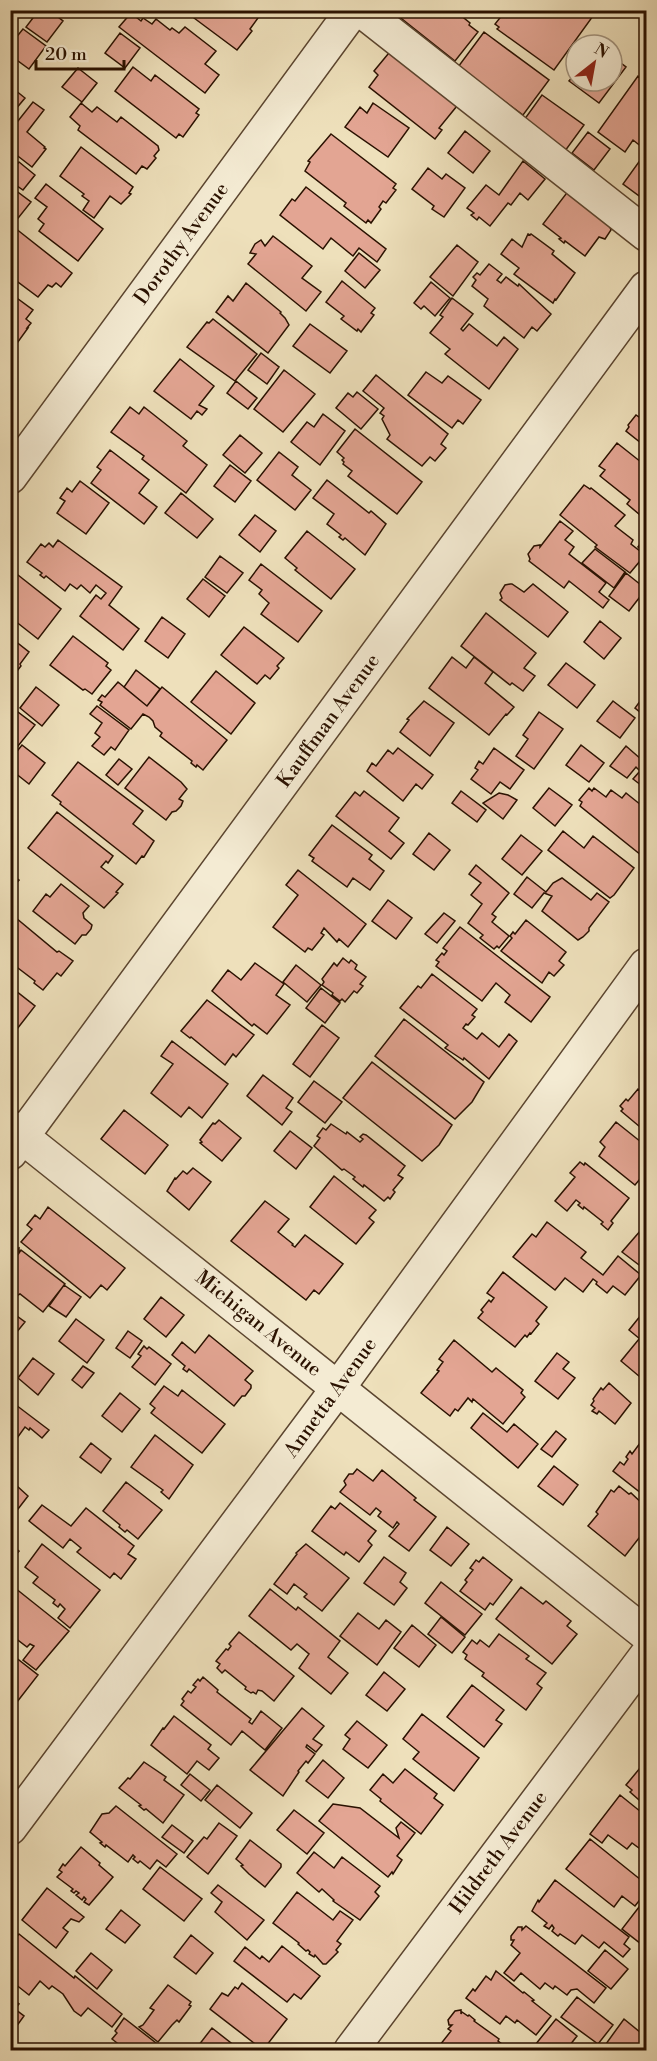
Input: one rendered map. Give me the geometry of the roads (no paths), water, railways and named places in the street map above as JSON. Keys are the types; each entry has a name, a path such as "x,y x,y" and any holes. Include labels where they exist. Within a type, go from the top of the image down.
{"street":[{"name":"Dorothy Avenue","path":"10,477 353,10"},
{"path":"361,10 646,234"},
{"name":"Kauffman Avenue","path":"15,1139 646,288"},
{"name":"Annetta Avenue","path":"10,1828 338,1388 646,965"},
{"name":"Michigan Avenue","path":"15,1139 338,1388 646,1634"},
{"name":"Hildreth Avenue","path":"351,2050 646,1656"}]}
